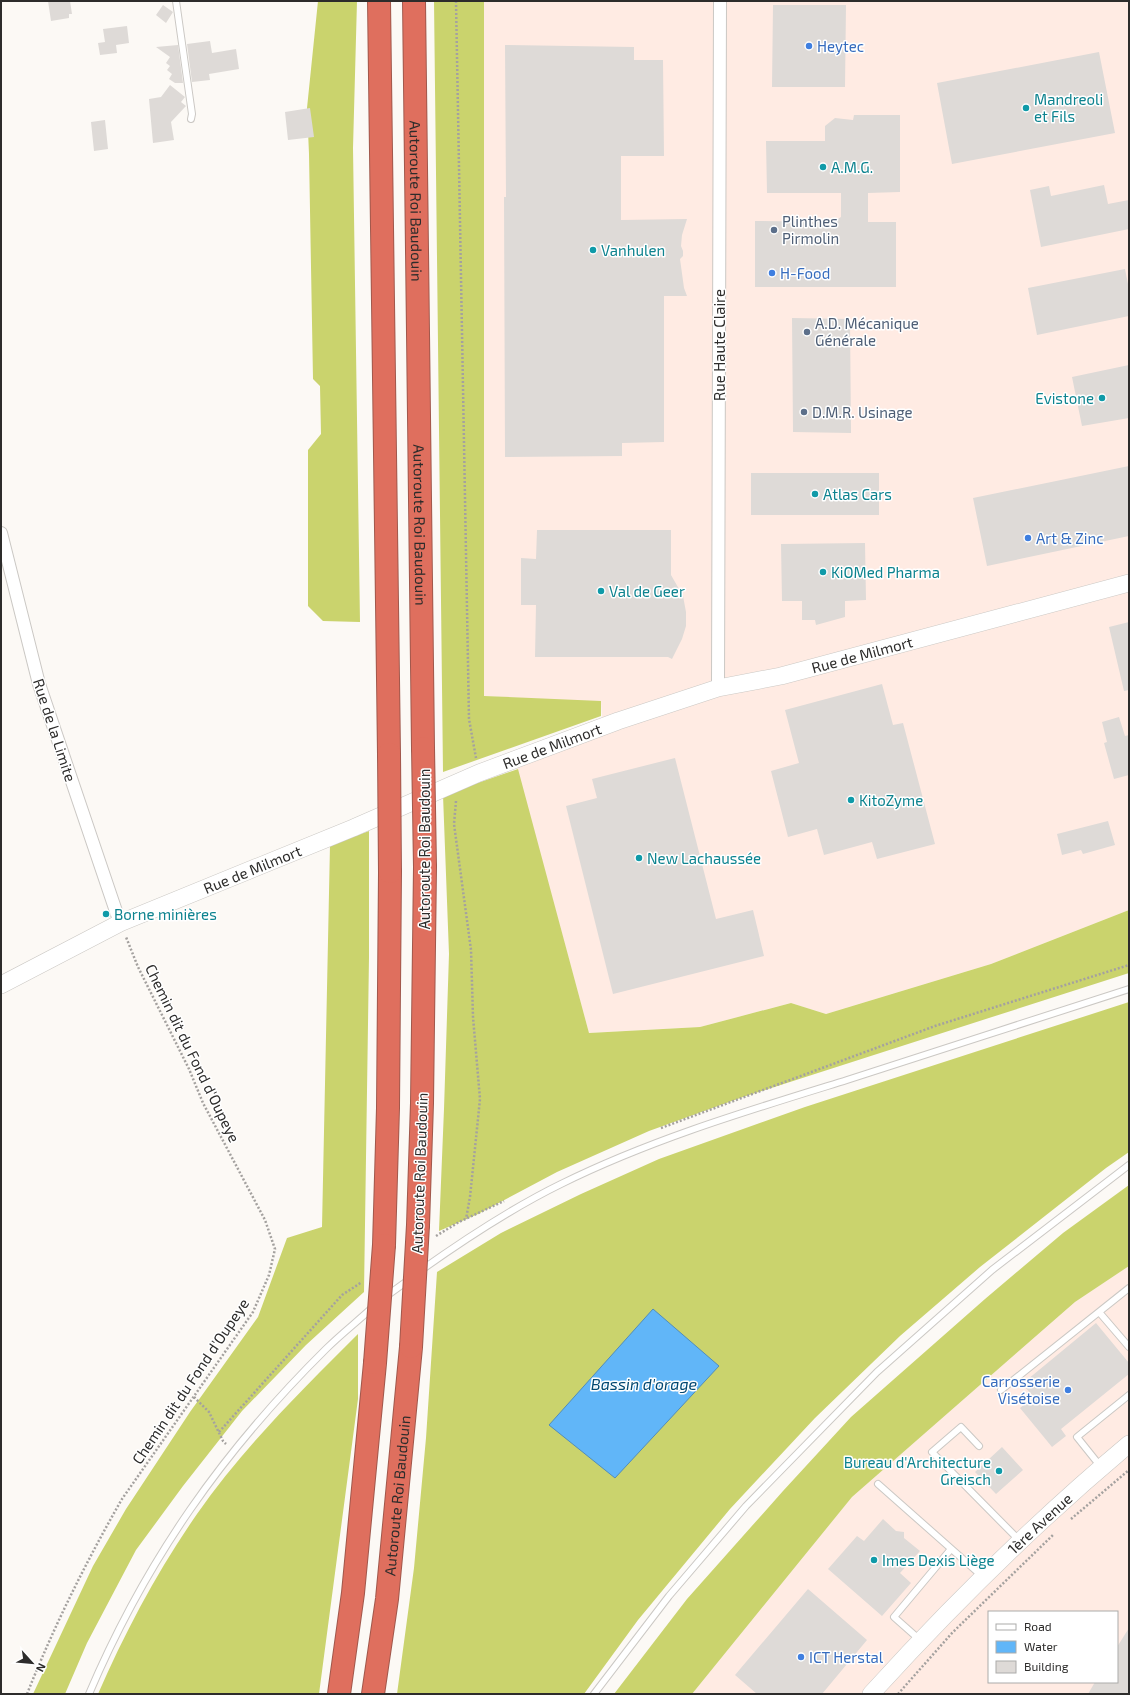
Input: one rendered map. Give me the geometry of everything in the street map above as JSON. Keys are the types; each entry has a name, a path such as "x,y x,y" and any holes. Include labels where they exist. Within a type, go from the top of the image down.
{"highway":[{"path":"339,1694 352,1593 376,1363 384,1245 388,1108 390,872 379,1"},
{"name":"Autoroute Roi Baudouin","path":"374,1694 387,1599 411,1347 418,1226 422,1096 425,867 414,1"}],"street":[{"name":"Rue Haute Claire","path":"718,688 720,1"},
{"name":"Rue de la Limite","path":"1,533 39,684 120,923"},
{"name":"Rue de Milmort","path":"1,985 120,923 353,828 479,773 618,721 718,688 781,676 1129,583"},
{"name":"1ère Avenue","path":"871,1694 920,1640 1019,1540 1129,1444"}],"lane":[{"path":"176,1 192,114 191,119"},
{"path":"89,1694 123,1620 154,1563 184,1516 234,1450 268,1409 326,1348 385,1296 447,1252 502,1216 561,1184 632,1152 708,1124 1129,989"},
{"path":"594,1694 669,1596 746,1506 876,1372 992,1270 1129,1165"},
{"path":"1001,1390 1129,1288"},
{"path":"1099,1312 1129,1347"},
{"path":"1101,1467 1077,1437 1129,1395"},
{"path":"979,1446 961,1426 932,1452 1019,1540"},
{"path":"878,1484 982,1576"},
{"path":"920,1640 894,1617 951,1549"}],"path":[{"path":"456,1 462,257 469,719 479,773"},
{"path":"457,782 454,824 471,950 473,1017 480,1099 470,1196 466,1219"},
{"name":"Chemin dit du Fond d'Oupeye","path":"27,1694 69,1596 122,1499 253,1312 270,1275 275,1249 265,1220 203,1103 189,1069 138,967 120,923"},
{"path":"194,1397 209,1412 223,1441 234,1450"},
{"path":"1070,1519 1129,1470"},
{"path":"898,1694 952,1634 1058,1530"}],"shaded area":[{"path":"484,1 1129,1 1129,910 991,964 826,1014 791,1003 700,1027 589,1033 516,765 603,731 601,702 484,696"},
{"path":"1129,1266 1129,1694 692,1694 852,1497 1075,1302"}],"green space":[{"path":"318,1 357,1 353,148 360,622 323,621 308,606 308,450 321,434 320,386 313,379 307,108"},
{"path":"434,1 484,1 484,696 601,701 601,716 443,772"},
{"path":"518,769 589,1033 700,1027 791,1003 826,1014 991,964 1129,910 1129,973 743,1097 649,1131 557,1172 478,1214 439,1231 449,954 443,795"},
{"path":"369,831 369,957 364,1292 306,1345 242,1411 183,1486 136,1550 87,1643 65,1694 33,1694 93,1566 126,1509 190,1412 258,1317 287,1238 322,1227 330,845"},
{"path":"1129,1002 1129,1152 1106,1168 980,1267 900,1336 815,1418 730,1509 638,1620 584,1694 397,1694 414,1568 426,1438 437,1272 501,1233 581,1194 659,1159 805,1107"},
{"path":"1129,1185 1129,1266 1075,1302 852,1497 692,1694 614,1694 687,1599 851,1417 985,1299 1063,1233"},
{"path":"358,1334 358,1399 319,1694 98,1694 119,1648 143,1602 169,1557 197,1514 253,1443"}],"water":[{"name":"Bassin d'orage","path":"653,1309 719,1366 615,1478 549,1425"}],"building":[{"path":"48,1 70,1 72,14 69,14 69,18 51,21"},
{"path":"163,5 173,12 166,23 156,15"},
{"name":"Heytec","path":"773,5 846,5 845,87 772,87"},
{"path":"127,26 129,43 116,45 117,53 100,55 98,43 105,42 103,29"},
{"path":"210,41 212,53 236,49 239,69 209,74 210,80 192,82 187,44"},
{"path":"178,45 183,83 175,83 169,79 172,74 167,70 170,66 166,63 170,57 156,47"},
{"name":"Vanhulen","path":"505,45 634,47 634,60 663,60 664,156 621,156 621,220 687,219 682,235 681,246 683,256 680,259 684,288 687,296 664,296 664,442 622,443 622,456 505,457"},
{"name":"Mandreoli et Fils","path":"1099,52 1115,133 952,164 937,83"},
{"path":"170,85 185,97 181,102 186,106 171,122 174,140 153,143 149,99 161,97"},
{"path":"310,108 314,137 288,140 285,112"},
{"path":"854,115 900,115 900,192 868,193 868,222 896,222 896,287 755,287 755,221 833,222 841,217 841,193 767,193 766,141 825,141 825,126 835,118 853,120"},
{"path":"105,120 108,149 94,151 91,122"},
{"path":"1104,185 1108,204 1129,200 1129,229 1041,247 1030,190 1049,186 1051,196"},
{"path":"1125,269 1129,289 1129,316 1037,335 1028,288"},
{"path":"792,318 850,319 851,433 793,432"},
{"name":"Evistone","path":"1129,365 1129,418 1082,426 1072,377"},
{"path":"1129,466 1129,536 987,566 973,498"},
{"name":"Atlas Cars","path":"751,473 879,473 879,515 751,515"},
{"name":"Val de Geer","path":"537,530 671,530 671,575 683,596 686,612 686,626 682,639 672,659 668,657 535,657 536,605 521,605 521,558 536,559"},
{"name":"KiOMed Pharma","path":"865,543 866,600 845,601 845,617 816,625 815,620 802,620 802,601 782,601 781,544"},
{"path":"1129,622 1129,690 1124,691 1109,627"},
{"name":"KitoZyme","path":"882,684 893,725 903,723 935,844 877,859 872,842 824,855 817,829 788,837 771,771 799,763 785,710"},
{"path":"1119,717 1125,736 1129,735 1129,775 1114,779 1104,743 1107,742 1102,722"},
{"name":"New Lachaussée","path":"675,758 716,919 753,910 764,956 613,994 566,806 597,798 592,779"},
{"path":"1108,821 1115,845 1083,854 1081,850 1062,855 1057,834"},
{"name":"Carrosserie Visétoise","path":"1096,1323 1129,1363 1129,1374 1061,1429 1066,1436 1052,1447 1020,1408 1034,1397 1022,1384"},
{"name":"Bureau d'Architecture Greisch","path":"1002,1447 1023,1470 996,1494 975,1472"},
{"name":"Imes Dexis Liège","path":"883,1519 896,1531 904,1532 904,1538 920,1551 900,1573 911,1583 882,1616 828,1569 857,1536 864,1541"},
{"name":"ICT Herstal","path":"808,1589 867,1640 822,1694 757,1694 735,1675"},
{"path":"1129,1628 1129,1694 1088,1694 1094,1683 1118,1683 1118,1645"}],"place":[{"name":"Heytec","path":"809,46"},
{"name":"Mandreoli et Fils","path":"1026,108"},
{"name":"A.M.G.","path":"823,167"},
{"name":"Plinthes Pirmolin","path":"774,230"},
{"name":"Vanhulen","path":"593,250"},
{"name":"H-Food","path":"772,273"},
{"name":"A.D. Mécanique Générale","path":"807,332"},
{"name":"Evistone","path":"1102,398"},
{"name":"D.M.R. Usinage","path":"804,412"},
{"name":"Atlas Cars","path":"815,494"},
{"name":"Art & Zinc","path":"1028,538"},
{"name":"KiOMed Pharma","path":"823,572"},
{"name":"Val de Geer","path":"601,591"},
{"name":"KitoZyme","path":"851,800"},
{"name":"New Lachaussée","path":"639,858"},
{"name":"Borne minières","path":"106,914"},
{"name":"Carrosserie Visétoise","path":"1068,1390"},
{"name":"Bureau d'Architecture Greisch","path":"999,1471"},
{"name":"Imes Dexis Liège","path":"874,1560"},
{"name":"ICT Herstal","path":"801,1657"}]}
